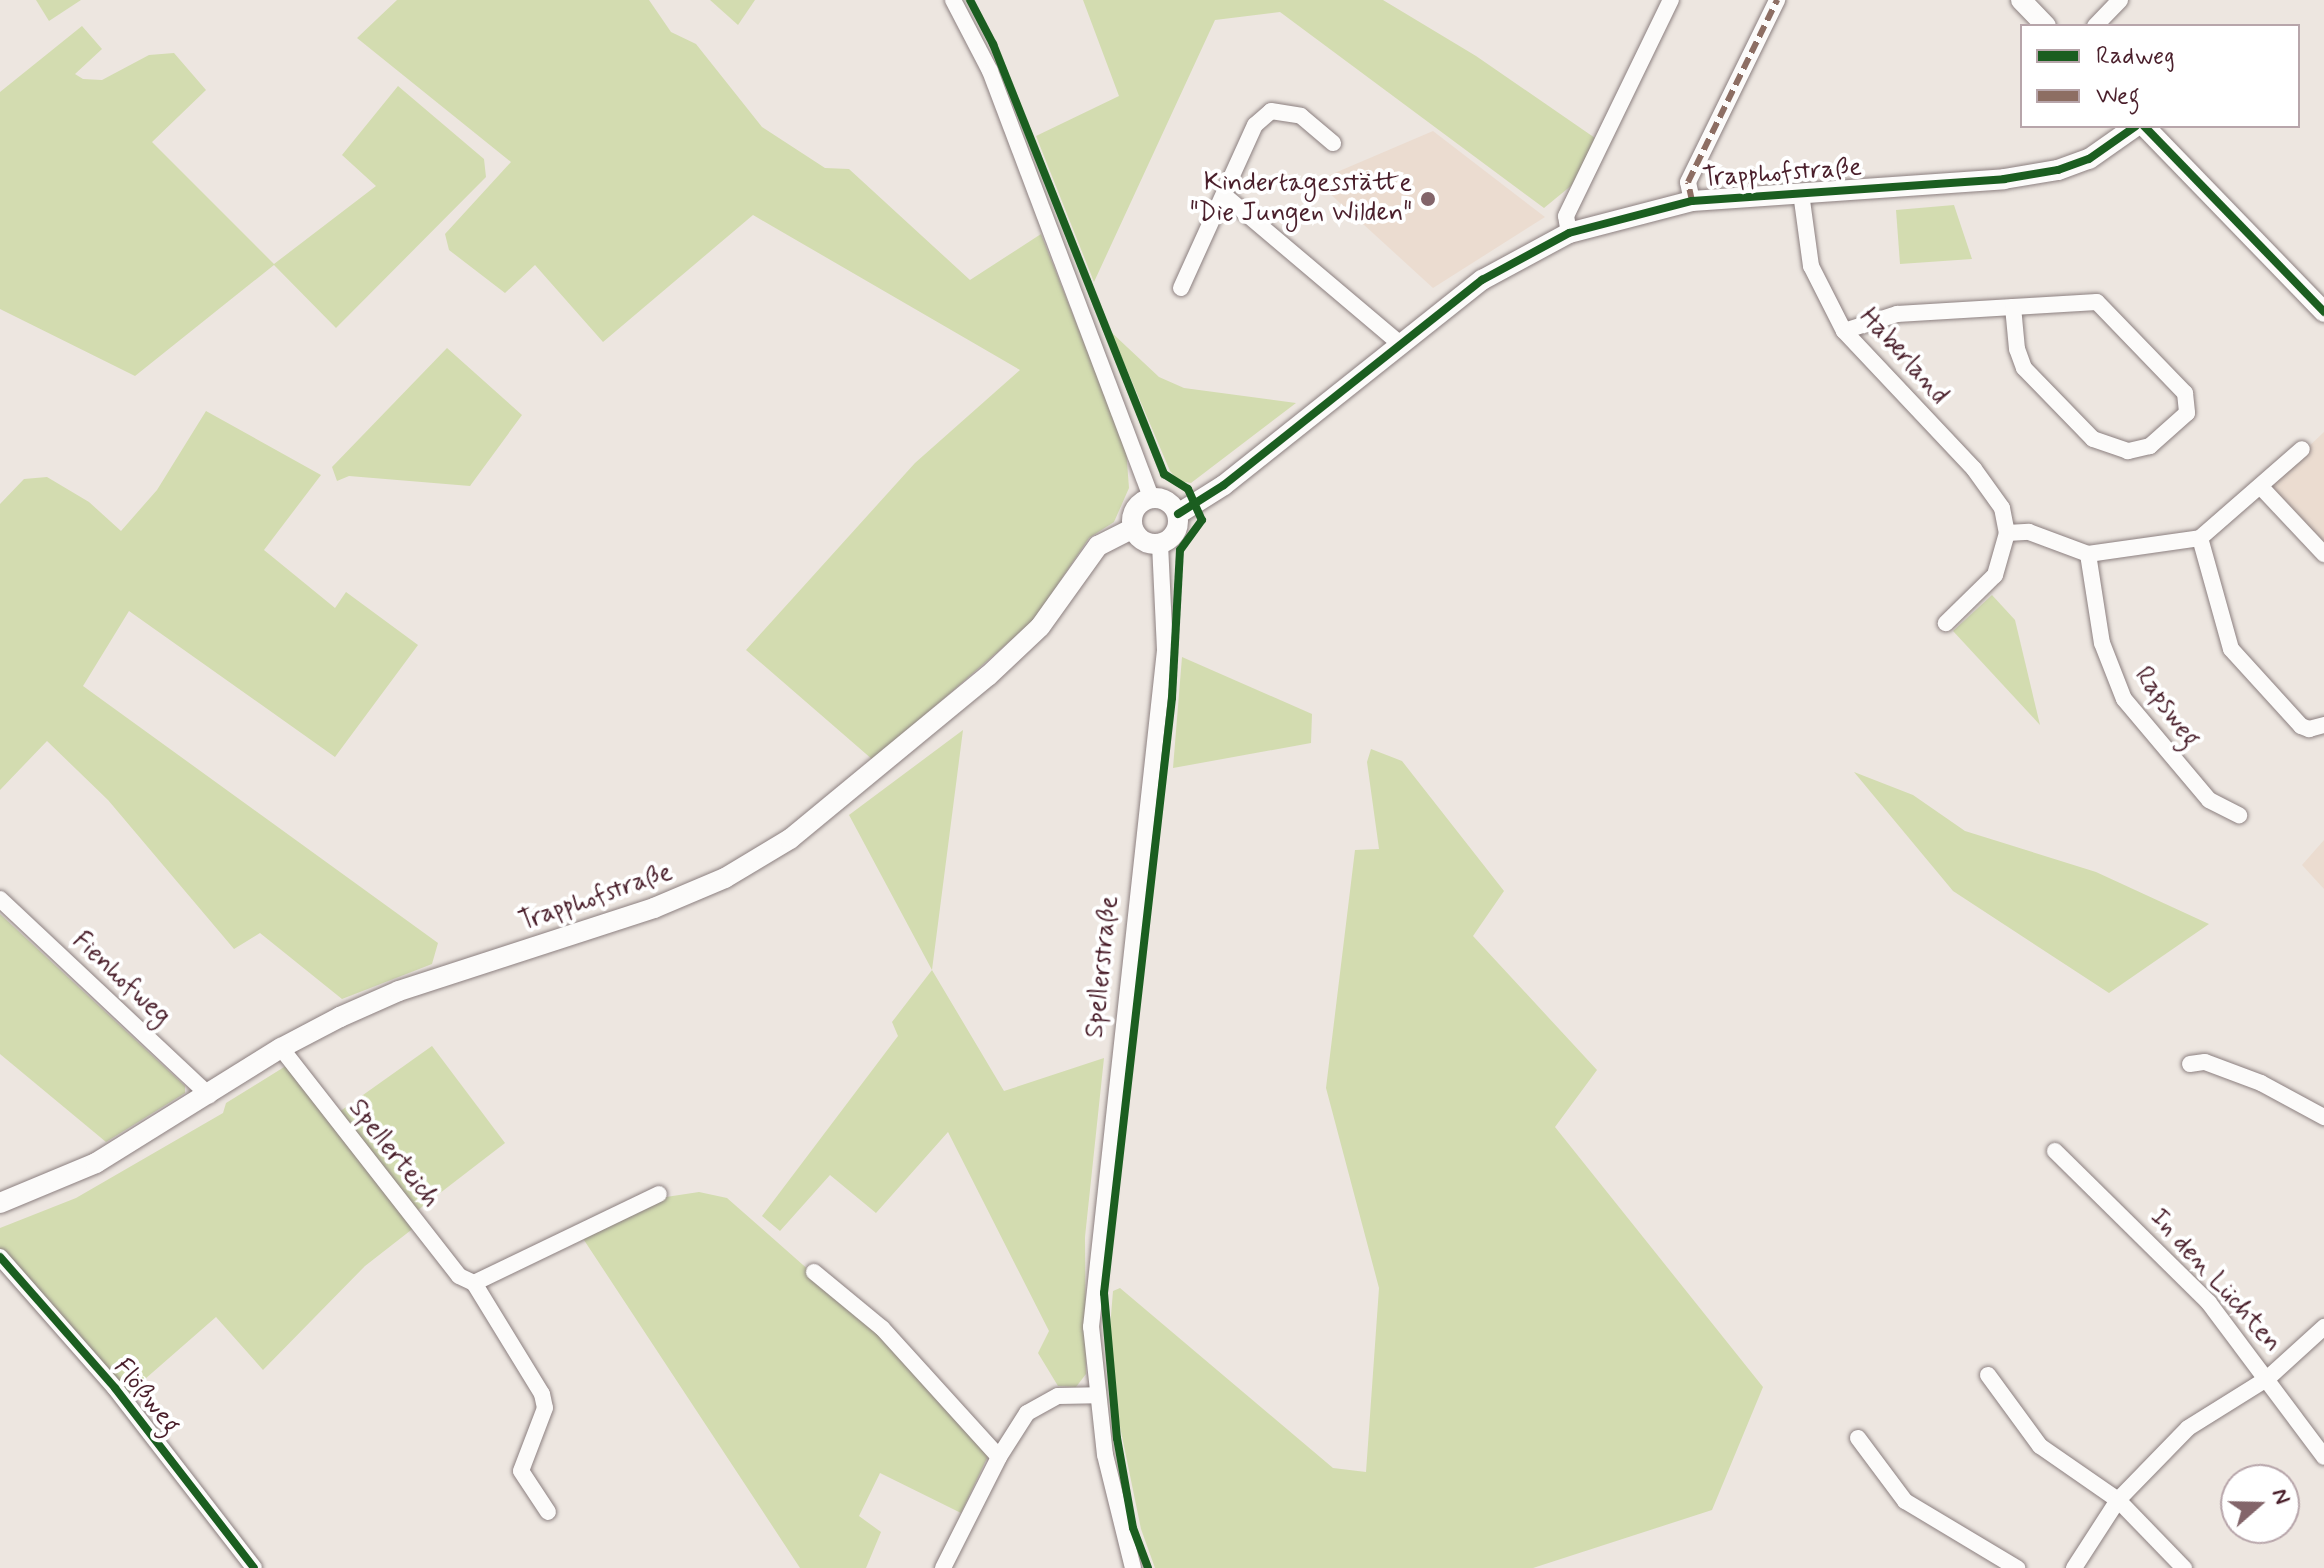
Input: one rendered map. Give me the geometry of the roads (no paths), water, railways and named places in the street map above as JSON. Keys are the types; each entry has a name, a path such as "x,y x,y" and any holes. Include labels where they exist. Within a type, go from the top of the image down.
{"street":[{"path":"953,0 990,71 1151,498"},
{"path":"1569,233 1566,216 1671,0"},
{"name":"Trapphofstraße","path":"1692,201 1688,182 1777,0"},
{"path":"2021,0 2044,24"},
{"path":"2097,24 2120,0"},
{"path":"1181,288 1255,125 1271,111 1301,116 1333,143"},
{"name":"Trapphofstraße","path":"1178,514 1224,485 1482,280 1569,233 1692,201 2058,170 2089,159 2133,128"},
{"path":"2146,128 2324,312"},
{"name":"Haberland","path":"1801,193 1811,266 1844,331 1992,490 2007,533"},
{"path":"1224,195 1399,343"},
{"path":"1844,331 1897,314 2013,307 2097,302 2185,393 2187,413 2150,446 2128,451 2093,439 2024,368 2017,349 2013,307"},
{"path":"1946,623 1995,575 2007,533 2029,532 2088,554 2200,538 2302,449"},
{"path":"2261,487 2324,554"},
{"path":"1151,498 1171,504 1178,514 1178,527 1160,545 1140,540 1133,528 1138,505 1151,498"},
{"name":"Trapphofstraße","path":"0,1203 96,1163 281,1048 399,991 654,908 751,862 855,787 988,676 1040,627 1098,546 1133,528"},
{"path":"2200,538 2231,649 2301,726 2324,725"},
{"name":"Spellerstraße","path":"1133,1568 1105,1455 1091,1327 1165,650 1160,545"},
{"name":"Rapsweg","path":"2088,554 2102,643 2124,699 2209,800 2239,815"},
{"name":"Fienhofweg","path":"0,899 209,1095"},
{"name":"Spellerteich","path":"281,1048 459,1276 474,1283 545,1399 521,1471 548,1512"},
{"path":"2190,1064 2205,1062 2322,1111"},
{"name":"In den Lüchten","path":"2055,1151 2209,1303 2324,1457"},
{"path":"474,1283 659,1194"},
{"name":"Flößweg","path":"0,1257 115,1388 254,1568"},
{"path":"814,1272 882,1328 999,1457"},
{"path":"2074,1568 2118,1500 2188,1428 2268,1378 2324,1327"},
{"path":"1988,1375 2040,1446 2118,1500 2184,1568"},
{"path":"943,1568 1019,1424 1039,1403 1058,1396 1097,1395"},
{"path":"1858,1438 1905,1501 2017,1568"}],"place":[{"name":"Kindertagesstätte \"Die Jungen Wilden\"","path":"1428,199"}]}
